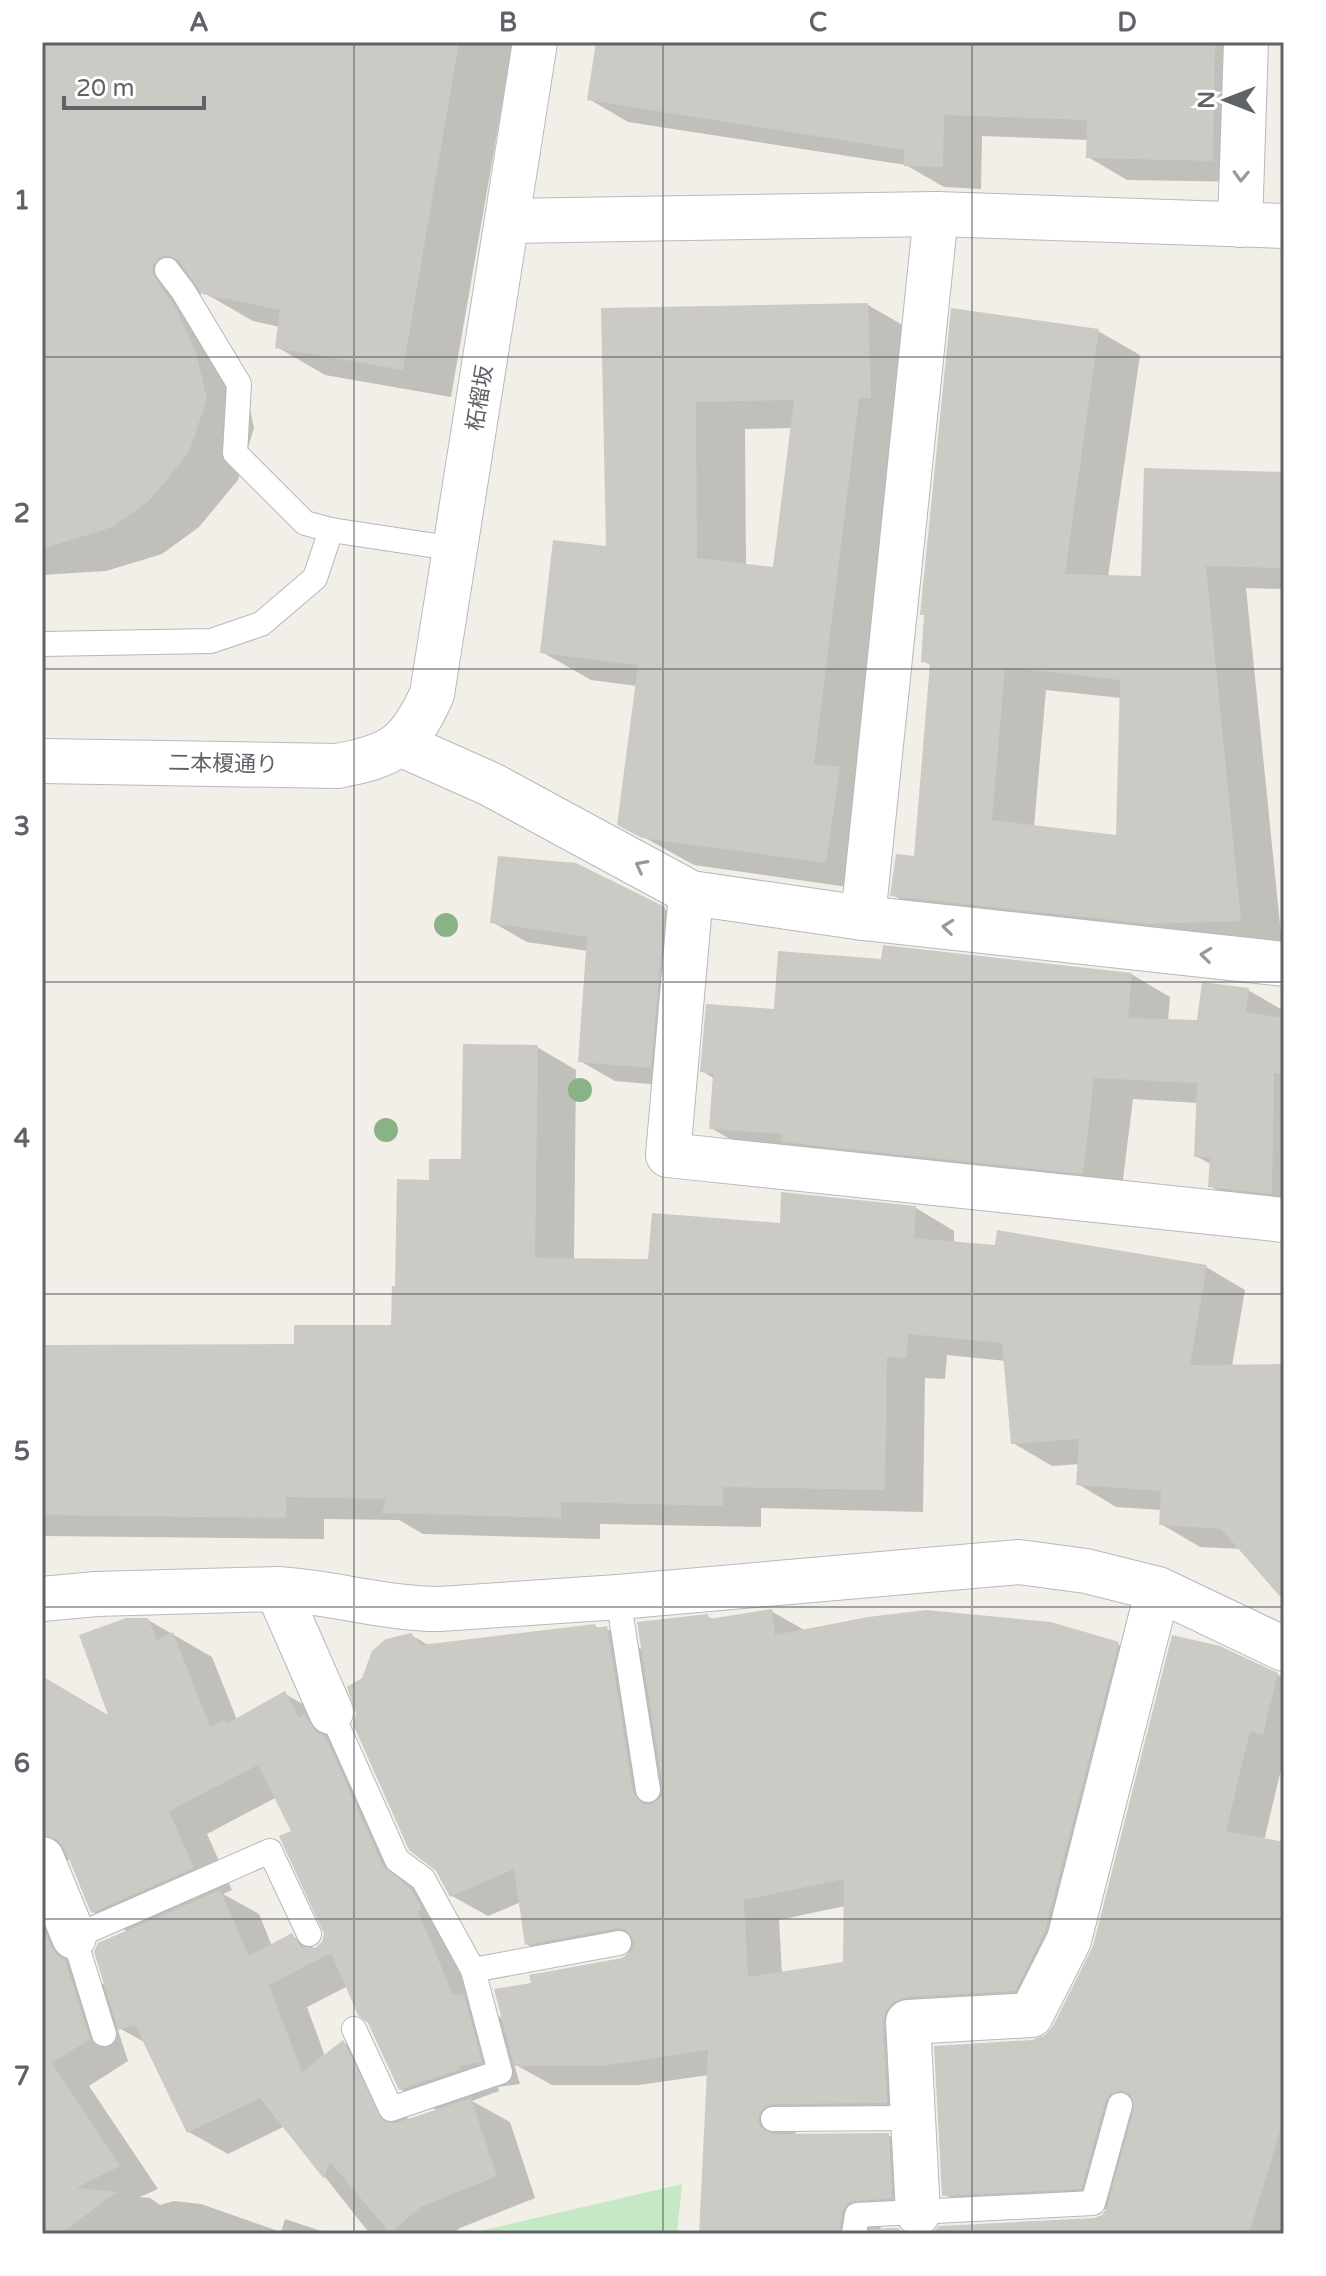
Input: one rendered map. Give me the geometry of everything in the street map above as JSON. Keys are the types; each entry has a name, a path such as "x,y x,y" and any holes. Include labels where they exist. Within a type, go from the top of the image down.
{"street":[{"name":"柘榴坂","path":"400,744 418,724 432,694 535,42"},
{"path":"1240,225 1246,42"},
{"path":"508,221 936,214 1284,226"},
{"path":"863,918 936,214"},
{"path":"400,744 490,784 691,893 863,918 1284,964"},
{"name":"二本榎通り","path":"42,761 337,766 371,760 400,744"},
{"path":"691,893 668,1155 1284,1220"},
{"path":"42,1599 96,1594 277,1589 420,1609 618,1597 1019,1562 1086,1571 1158,1589 1284,1649"},
{"path":"277,1589 331,1712"},
{"path":"918,2213 908,2022 1031,2015 1069,1940 1158,1589"},
{"path":"42,1859 74,1937"}],"lane":[{"path":"167,270 239,384 235,453 305,523 331,530 456,549"},
{"path":"42,644 211,641 261,624 315,578 331,530"},
{"path":"618,1597 648,1790"},
{"path":"331,1712 397,1860 423,1879 473,1970 500,2072 391,2109 354,2029"},
{"path":"104,2034 74,1937 270,1851 309,1934"},
{"path":"473,1970 619,1943"},
{"path":"854,2234 857,2215 1093,2203 1120,2105"},
{"path":"773,2119 913,2118"}],"green space":[{"path":"682,2184 677,2234 467,2234"}],"building":[{"path":"42,42 459,42 403,370 275,348 280,310 202,294 178,260 166,255 159,258 153,265 152,273 177,310 196,353 207,399 189,452 150,500 113,527 42,549"},
{"path":"596,42 1215,42 1213,161 1086,158 1087,120 944,115 943,167 904,166 904,150 587,100"},
{"path":"868,303 871,398 859,399 814,764 840,767 826,863 642,838 617,825 638,665 540,653 553,540 606,546 601,308","holes":["794,400 773,567 697,558 696,402"]},
{"path":"951,308 1099,329 1065,574 1141,576 1144,468 1284,472 1284,568 1206,566 1241,921 1149,924 890,896 896,854 914,856 930,663 921,662 924,615 920,615","holes":["1005,667 1120,680 1116,835 992,820"]},
{"path":"498,856 576,863 665,907 651,1068 578,1062 587,937 490,923"},
{"path":"883,945 1132,973 1128,1018 1197,1020 1202,982 1249,988 1246,1012 1284,1018 1284,1074 1274,1073 1272,1194 1208,1187 1210,1158 1194,1157 1197,1083 1094,1078 1083,1174 782,1142 783,1134 709,1129 713,1074 700,1072 706,1004 774,1009 778,951 881,959"},
{"path":"463,1044 538,1045 535,1258 648,1259 652,1213 780,1223 781,1192 916,1206 914,1238 995,1245 997,1230 1207,1265 1190,1365 1284,1364 1284,1601 1221,1529 1159,1525 1161,1491 1076,1485 1079,1439 1011,1444 1002,1343 908,1334 907,1358 887,1357 885,1490 723,1487 723,1506 561,1502 561,1518 382,1513 386,1499 286,1497 286,1518 42,1515 42,1345 294,1344 294,1325 391,1325 397,1179 429,1180 429,1159 461,1159"},
{"path":"772,1609 775,1635 868,1617 926,1610 1051,1622 1119,1642 1045,1931 1015,1991 907,1997 894,2002 885,2011 883,2023 887,2103 773,2104 760,2112 758,2120 761,2127 772,2134 889,2133 892,2198 849,2202 842,2212 839,2234 699,2234 708,2050 602,2066 514,2066 494,1989 531,1983 529,1975 622,1958 633,1949 634,1940 625,1929 617,1928 525,1945 514,1869 450,1897 436,1871 409,1850 353,1724 356,1714 347,1687 362,1678 372,1651 386,1639 411,1633 421,1645 595,1624 596,1628 607,1626 633,1792 642,1804 651,1805 662,1796 663,1788 637,1622 708,1614 709,1619","holes":["844,1879 843,1962 748,1977 744,1900"]},
{"path":"126,1618 148,1618 157,1640 173,1632 210,1727 224,1720 226,1724 285,1691 299,1718 305,1714 316,1732 325,1736 383,1866 411,1889 422,1909 418,1911 453,1995 464,1994 482,2062 460,2066 461,2069 399,2090 368,2023 358,2015 331,1953 269,1985 302,2072 343,2040 383,2121 396,2123 471,2098 497,2176 421,2207 390,2233 330,2162 324,2179 260,2098 187,2133 135,2025 118,2030 94,1952 98,1943 220,1890 249,1956 292,1933 301,1947 315,1948 322,1942 324,1934 279,1836 291,1831 258,1765 169,1811 194,1868 91,1913 65,1849 57,1839 42,1835 42,1676 108,1715 79,1635"},
{"path":"1172,1635 1220,1646 1278,1673 1263,1735 1250,1731 1226,1831 1284,1842 1284,2118 1249,2234 931,2234 939,2226 1094,2218 1102,2215 1107,2207 1134,2109 1131,2095 1123,2090 1110,2094 1106,2100 1081,2189 942,2196 934,2046 1032,2040 1045,2035 1053,2026 1093,1946"},
{"path":"42,1925 51,1947 65,1960 90,2039 52,2063 120,2166 76,2188 117,2192 60,2234 42,2234"},
{"path":"898,2228 905,2234 869,2234 870,2229"}]}
